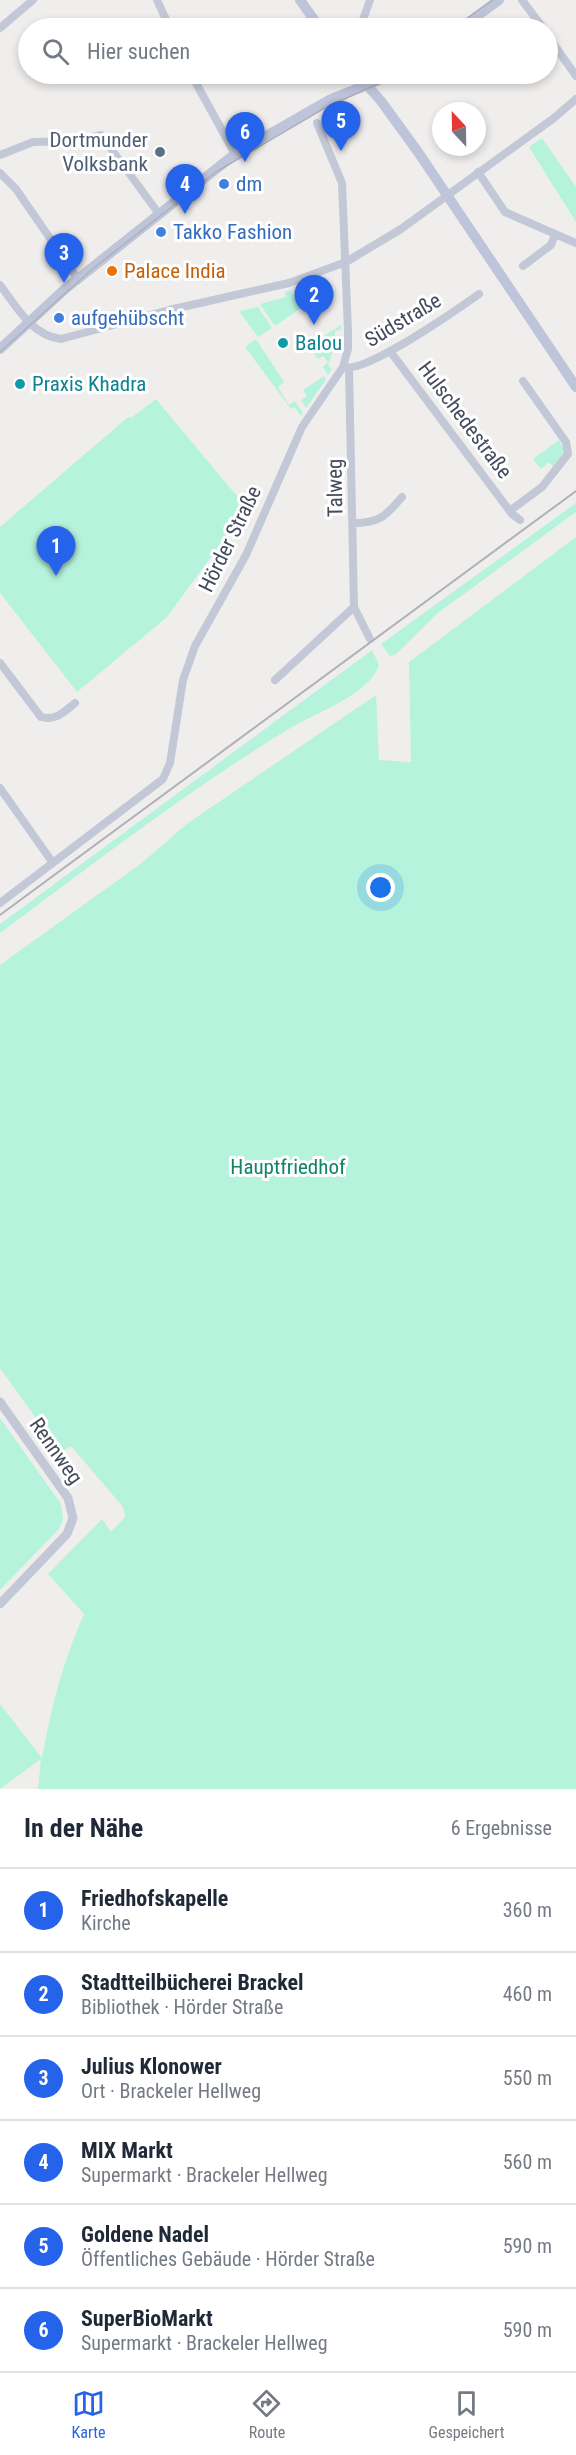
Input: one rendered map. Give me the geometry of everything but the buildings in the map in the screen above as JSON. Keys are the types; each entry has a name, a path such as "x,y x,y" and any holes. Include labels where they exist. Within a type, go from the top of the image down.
{"main road":[{"path":"300,0 313,18"},
{"path":"475,18 499,0"},
{"path":"0,349 78,279 235,154 328,100 367,84 447,194 576,387"}],"street":[{"path":"0,28 33,0"},
{"path":"157,0 165,18"},
{"path":"364,18 370,0"},
{"path":"522,0 536,18"},
{"path":"558,50 576,76"},
{"path":"196,84 235,154"},
{"path":"0,285 28,323 49,338 62,339 168,310 289,283 346,262 380,243 554,118 576,99"},
{"name":"Hörder Straße","path":"0,903 163,779 170,763 183,680 195,646 246,555 302,427 346,368 348,349 342,183 317,123"},
{"path":"0,155 33,142 76,141 100,135 159,214"},
{"path":"478,172 505,212 576,243"},
{"path":"0,174 16,189 78,279"},
{"path":"523,266 551,245 555,235"},
{"name":"Südstraße","path":"346,368 390,351 479,294"},
{"name":"Hulschedestraße","path":"390,351 517,520 520,520"},
{"name":"Talweg","path":"346,368 353,523 354,607 370,639"},
{"name":"Hulschedestraße","path":"511,510 542,487 568,454 566,442 523,381"},
{"path":"353,523 374,523 390,512 402,498"},
{"path":"275,680 354,607"},
{"path":"0,663 41,717 59,716 75,703"},
{"path":"0,788 53,863"},
{"name":"Rennweg","path":"0,1402 68,1498 73,1518 67,1534 0,1604"}],"green space":[{"path":"542,138 576,187 576,222 529,147"},
{"path":"327,278 329,284 317,289 320,296 307,305 297,288 301,293 312,289 311,283 318,281 320,286 326,283"},
{"path":"290,290 301,308 275,326 260,304 286,297 285,292"},
{"path":"258,307 272,328 258,337 239,311"},
{"path":"341,325 341,330 335,331 335,341 341,342 340,350 333,350 328,366 332,369 328,375 323,367 328,362 323,356 318,359 309,346"},
{"path":"256,339 284,382 278,387 289,405 295,401 303,413 301,416 294,407 291,409 245,347"},
{"path":"324,376 326,380 306,408 301,400 307,396 303,390"},
{"path":"156,399 247,508 167,617 77,692 0,593 0,527 128,417 131,418"},
{"path":"559,440 565,451 553,467 549,462 541,469 533,459"},
{"path":"576,503 576,512 438,613 395,655 390,656 381,644"},
{"name":"Hauptfriedhof","path":"576,537 576,1789 38,1789 41,1759 0,1789 0,1704 42,1758 58,1685 84,1614 48,1574 102,1519 111,1532 125,1517 123,1507 71,1446 61,1453 0,1368 0,965 143,862 188,823 376,695 379,760 411,762 409,662"},
{"path":"372,650 379,665 373,676 354,694 292,727 217,775 0,933 0,924"},
{"path":"0,1418 61,1504 63,1519 59,1529 0,1590"}],"tram line":[{"path":"467,18 493,0"},
{"path":"0,352 90,271 216,172 323,109 377,84"}],"railway":[{"path":"0,915 576,491"}],"place":[{"name":"Goldene Nadel","path":"341,151"},
{"name":"Dortmunder Volksbank","path":"160,152"},
{"name":"SuperBioMarkt","path":"245,162"},
{"name":"dm","path":"224,184"},
{"name":"MIX Markt","path":"185,214"},
{"name":"Takko Fashion","path":"161,232"},
{"name":"Palace India","path":"112,271"},
{"name":"Julius Klonower","path":"64,283"},
{"name":"aufgehübscht","path":"59,318"},
{"name":"Stadtteilbücherei Brackel","path":"314,325"},
{"name":"Balou","path":"283,343"},
{"name":"Praxis Khadra","path":"20,384"},
{"name":"Friedhofskapelle","path":"56,576"}]}
